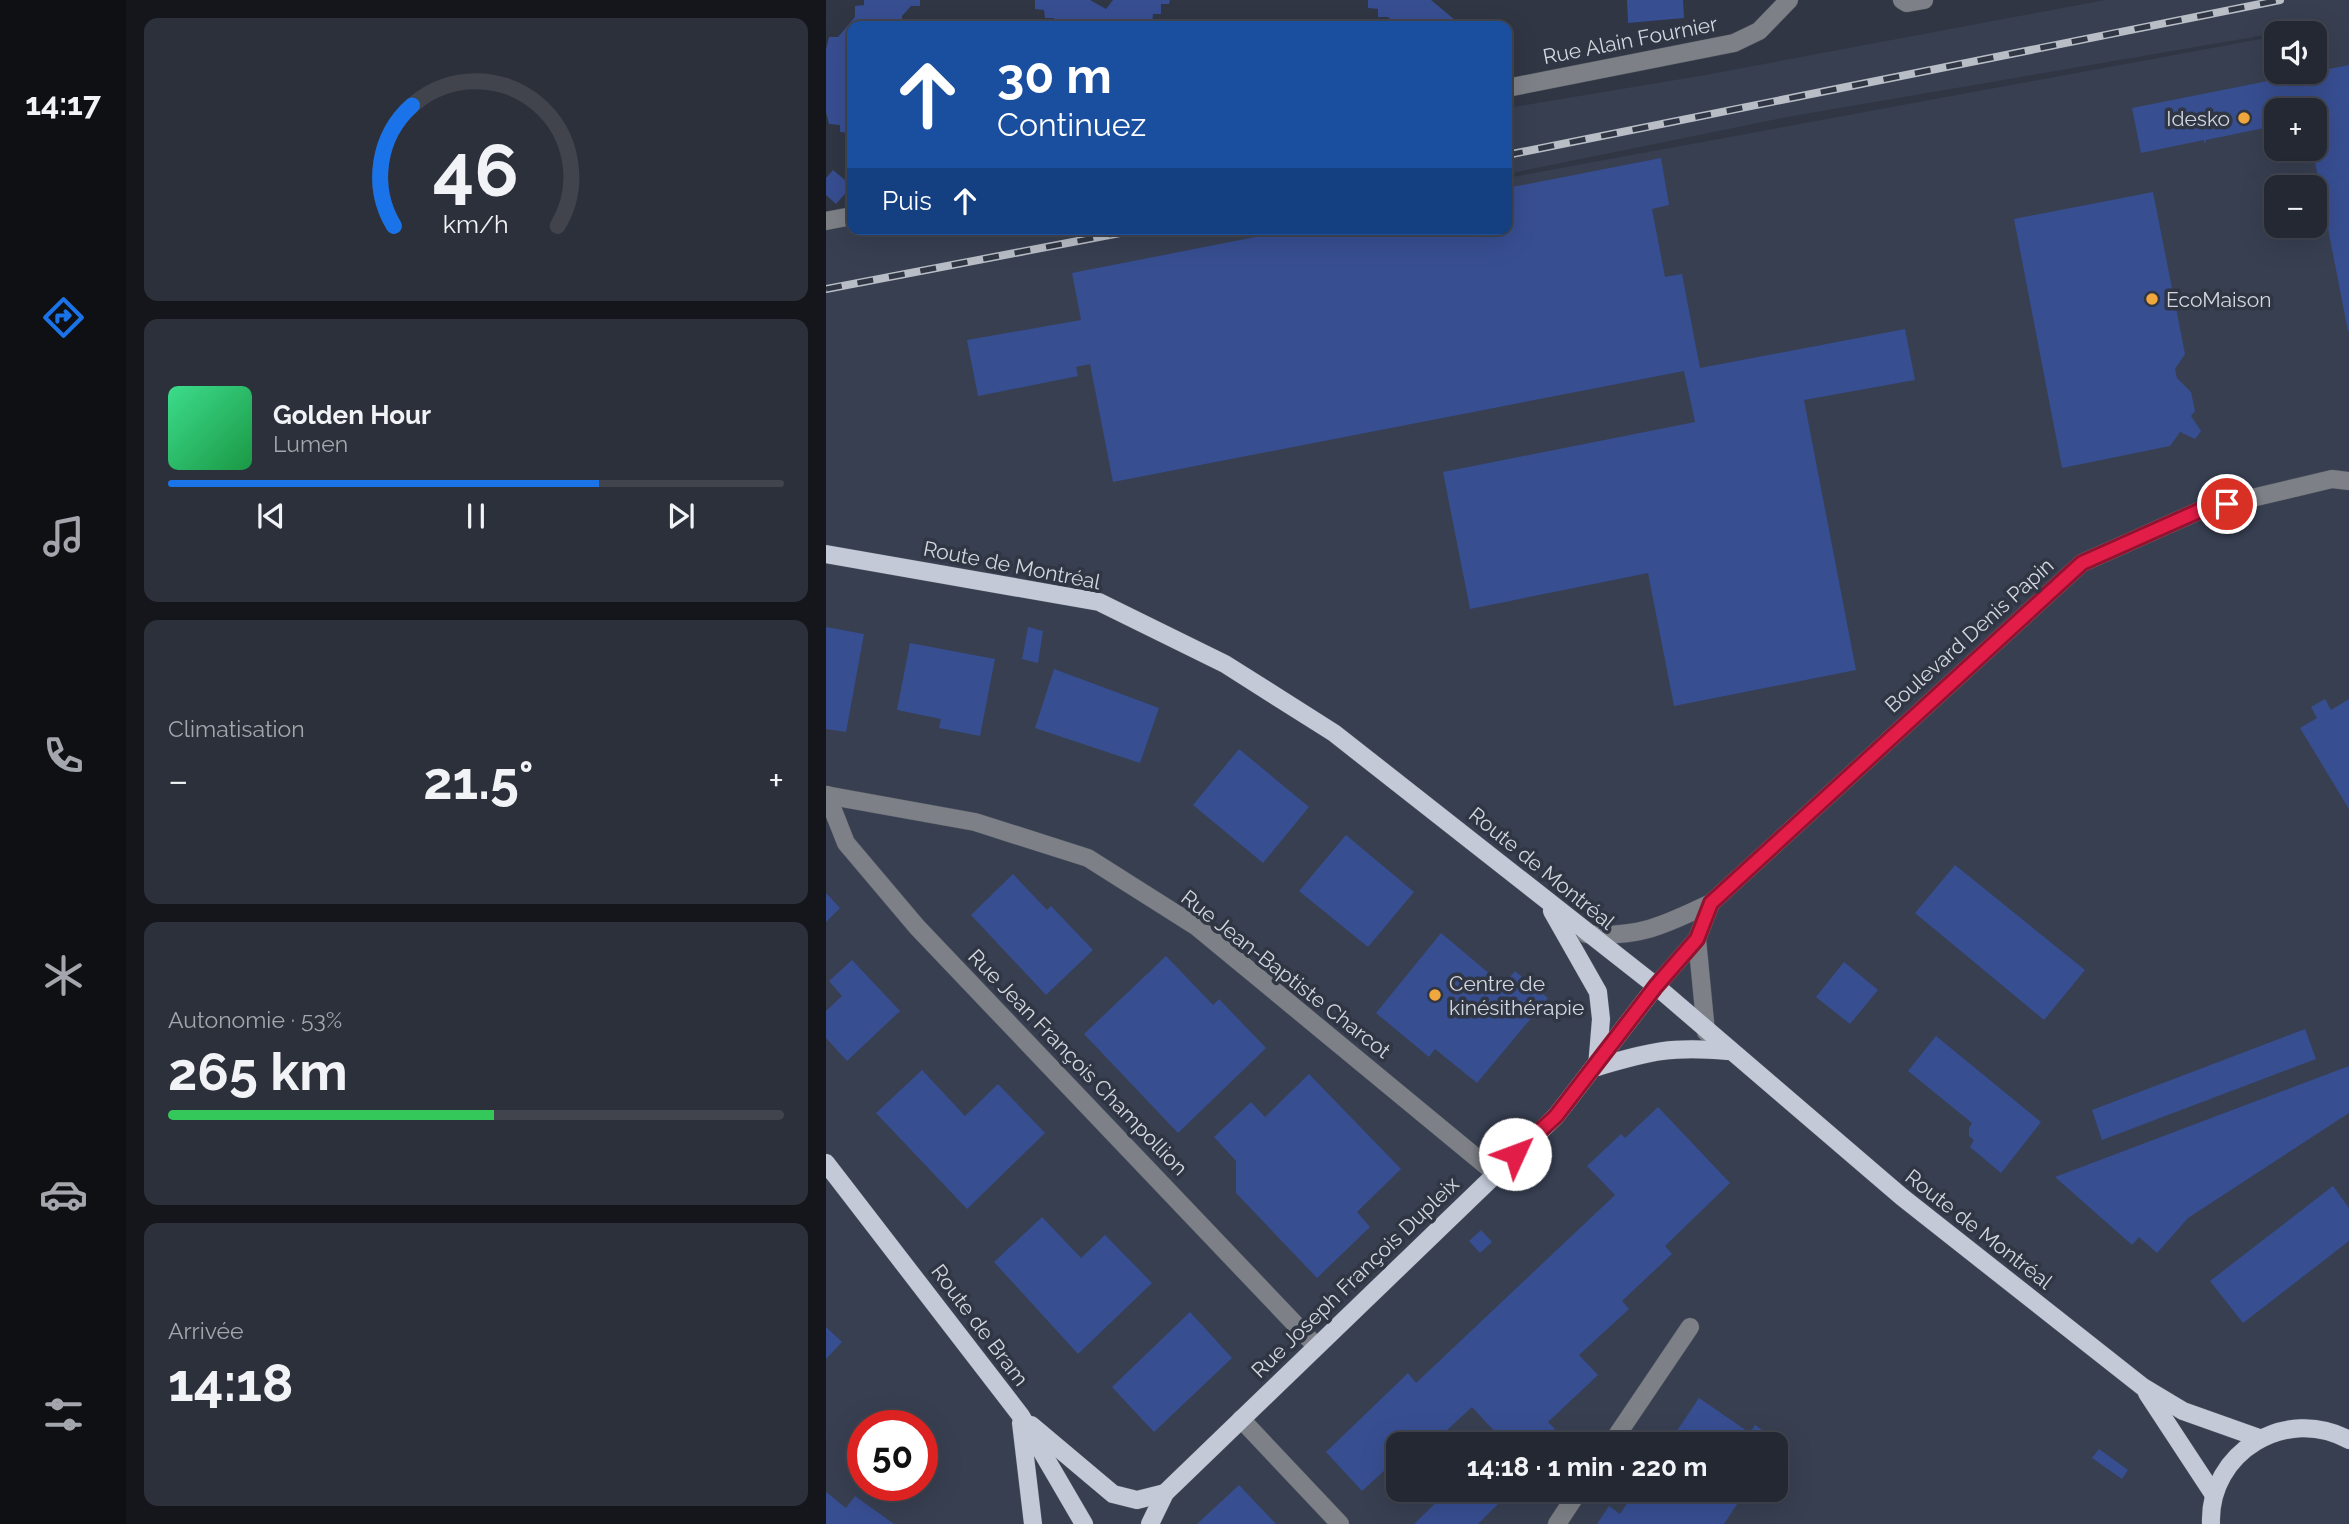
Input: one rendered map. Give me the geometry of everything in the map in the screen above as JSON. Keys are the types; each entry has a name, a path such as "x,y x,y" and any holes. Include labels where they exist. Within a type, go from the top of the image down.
{"main road":[{"name":"Route de Montréal","path":"826,554 1100,602 1225,664 1334,733 1473,840 1548,904 1656,986 1728,1051 1902,1197 2143,1387 2183,1411 2229,1425 2259,1438"},
{"path":"1548,904 1598,992 1601,1019 1597,1066 1653,1050 1682,1047 1728,1051"},
{"name":"Rue Joseph François Dupleix","path":"1150,1524 1165,1493 1556,1116 1656,986"},
{"name":"Route de Bram","path":"826,1163 1021,1416 1084,1524"},
{"name":"Route de Montréal","path":"2143,1387 2214,1495"},
{"path":"1021,1416 1112,1494 1137,1500 1165,1493"},
{"path":"1021,1416 1033,1524"},
{"path":"2211,1524 2214,1495 2223,1472 2239,1453 2259,1438 2284,1429 2310,1427 2345,1434"}],"street":[{"name":"Rue Alain Fournier","path":"1512,87 1734,43 1759,31 1789,0"},
{"path":"1902,0 1907,3 1924,0"},
{"path":"826,221 847,217"},
{"name":"Boulevard Denis Papin","path":"1586,934 1634,935 1660,928 1711,903 2082,563 2201,510 2332,479 2349,481"},
{"name":"Rue Jean-Baptiste Charcot","path":"826,795 975,822 1088,858 1197,927 1495,1173"},
{"name":"Rue Jean François Champollion","path":"826,795 846,843 917,927 1316,1346"},
{"name":"Boulevard Denis Papin","path":"1656,986 1697,939 1711,903"},
{"name":"Boulevard Denis Papin","path":"1697,939 1706,1032"},
{"path":"1619,1432 1690,1326"},
{"path":"1241,1419 1340,1524"},
{"path":"1557,1524 1571,1502"}],"shaded area":[{"path":"2105,0 2349,0 2349,1524 826,1524 826,219 847,216 847,235 1512,235 1512,177 2264,38 2264,84 2327,84 2327,21 2264,21 2264,35 1787,117 1512,173 1512,107 1705,75"}],"building":[{"path":"864,0 920,0 920,6 911,6 902,16 902,21 852,21 855,17 855,6 864,5"},
{"path":"1035,0 1090,0 1106,9 1113,0 1170,0 1169,4 1161,4 1161,14 1153,14 1152,21 1054,21 1054,18 1045,18 1044,10 1035,9"},
{"path":"1368,0 1431,0 1455,20 1392,21 1388,17 1378,17 1378,9 1368,8"},
{"path":"1627,0 1683,0 1684,18 1628,23"},
{"path":"847,26 847,133 840,132 840,125 829,124 826,112 826,49 829,37 838,37"},
{"path":"2349,65 2349,331 2327,224 2327,175 2317,175 2315,161 2327,161 2327,98 2264,98 2264,128 2206,140 2204,144 2204,140 2141,153 2132,108 2264,82 2264,84 2327,84 2327,69"},
{"path":"1661,158 1669,205 1652,209 1665,277 1682,274 1700,368 1905,329 1915,380 1804,400 1856,670 1674,706 1648,573 1470,609 1443,472 1695,422 1684,371 1113,482 1090,364 1076,367 1078,376 978,396 967,340 1081,320 1072,273 1265,235 1512,235 1512,187"},
{"path":"833,170 847,182 847,192 836,204 826,195 826,178"},
{"path":"2153,192 2185,354 2175,369 2177,378 2191,392 2195,411 2191,416 2201,431 2195,439 2180,432 2170,446 2062,468 2014,219"},
{"path":"826,627 864,634 846,732 826,729"},
{"path":"1028,627 1043,631 1038,663 1022,659"},
{"path":"910,643 995,659 980,736 939,728 941,719 897,710"},
{"path":"1054,669 1159,708 1140,763 1035,728"},
{"path":"2325,699 2331,710 2349,699 2349,809 2300,728 2317,718 2311,707"},
{"path":"1239,749 1309,807 1263,863 1193,805"},
{"path":"1346,835 1414,892 1368,947 1299,891"},
{"path":"1955,865 2085,970 2044,1020 1915,913"},
{"path":"1013,874 1047,910 1051,906 1093,950 1046,995 971,915"},
{"path":"826,893 840,908 826,922"},
{"path":"1441,933 1503,985 1515,971 1548,998 1477,1083 1435,1049 1429,1057 1376,1013"},
{"path":"1166,956 1213,1005 1219,999 1266,1048 1178,1133 1084,1034"},
{"path":"852,960 900,1011 847,1061 826,1038 826,1011 842,996 829,981"},
{"path":"1844,962 1878,990 1850,1024 1816,997"},
{"path":"2305,1029 2316,1059 2102,1140 2092,1110"},
{"path":"1936,1036 2041,1122 2001,1173 1970,1147 1974,1140 1969,1136 1972,1123 1908,1071"},
{"path":"2349,1066 2349,1113 2188,1218 2157,1253 2139,1237 2132,1245 2055,1177"},
{"path":"922,1070 965,1116 998,1084 1045,1133 967,1209 876,1113"},
{"path":"1309,1074 1401,1169 1357,1212 1370,1227 1317,1278 1236,1193 1236,1161 1214,1137 1251,1102 1265,1117"},
{"path":"1658,1107 1730,1183 1665,1246 1672,1254 1622,1301 1629,1309 1579,1355 1598,1375 1548,1422 1555,1429 1552,1432 1495,1432 1472,1407 1445,1432 1386,1432 1386,1469 1362,1491 1326,1452 1408,1373 1416,1383 1615,1195 1587,1166 1621,1134 1625,1138"},
{"path":"2333,1186 2349,1208 2349,1241 2243,1323 2210,1281"},
{"path":"1042,1217 1081,1258 1105,1235 1152,1283 1078,1354 994,1262"},
{"path":"1481,1230 1492,1242 1480,1253 1469,1241"},
{"path":"1190,1312 1232,1358 1154,1432 1112,1387"},
{"path":"826,1327 842,1342 826,1359"},
{"path":"1699,1398 1749,1432 1676,1432"},
{"path":"1755,1425 1765,1432 1751,1432"},
{"path":"2099,1449 2128,1470 2122,1479 2092,1458"},
{"path":"1239,1485 1276,1524 1197,1524"},
{"path":"826,1492 846,1508 851,1501 862,1501 894,1524 826,1524"},
{"path":"1437,1502 1499,1503 1478,1524 1414,1524"},
{"path":"1628,1502 1738,1502 1724,1524 1597,1524 1609,1506 1620,1514"}],"railway":[{"path":"1512,154 2280,0"},
{"path":"826,289 1110,235"}],"place":[{"name":"Idesko","path":"2244,118"},
{"name":"EcoMaison","path":"2152,299"},
{"name":"Centre de kinésithérapie","path":"1435,995"}],"route":[{"path":"1515,1154 1556,1116 1656,986 1697,939 1711,903 1914,716 2082,563 2201,510 2227,504"}]}
